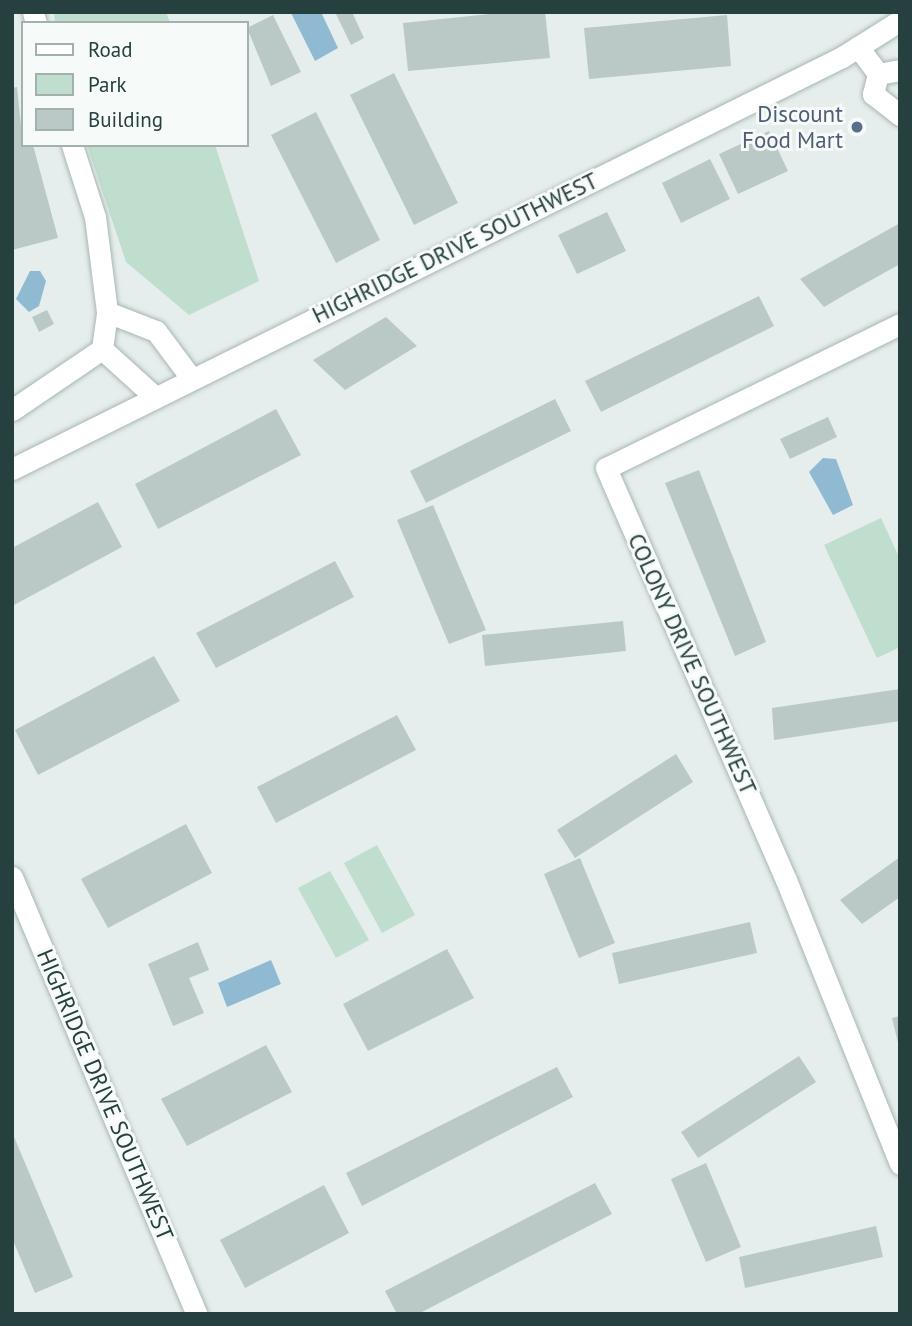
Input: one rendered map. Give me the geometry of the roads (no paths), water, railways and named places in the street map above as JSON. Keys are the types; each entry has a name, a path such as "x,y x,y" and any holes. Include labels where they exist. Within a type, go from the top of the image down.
{"street":[{"name":"HIGHRIDGE DRIVE SOUTHWEST","path":"12,469 858,47 894,20"},
{"path":"858,47 878,74"},
{"path":"878,74 900,70"},
{"path":"878,74 873,94 900,115"},
{"path":"12,410 102,349 107,312 95,217 73,147"},
{"path":"107,312 156,331 191,378"},
{"name":"COLONY DRIVE SOUTHWEST","path":"900,324 606,468 786,880 900,1164"},
{"path":"102,349 154,396"},
{"name":"HIGHRIDGE DRIVE SOUTHWEST","path":"12,877 197,1314"}],"water":[{"path":"321,12 338,48 315,61 291,13"},
{"path":"30,271 40,271 46,281 39,306 29,312 16,299"},
{"path":"823,458 836,459 853,505 833,515 809,472"},
{"path":"271,960 281,984 227,1007 218,983"}],"place":[{"name":"Discount Food Mart","path":"857,127"}]}
